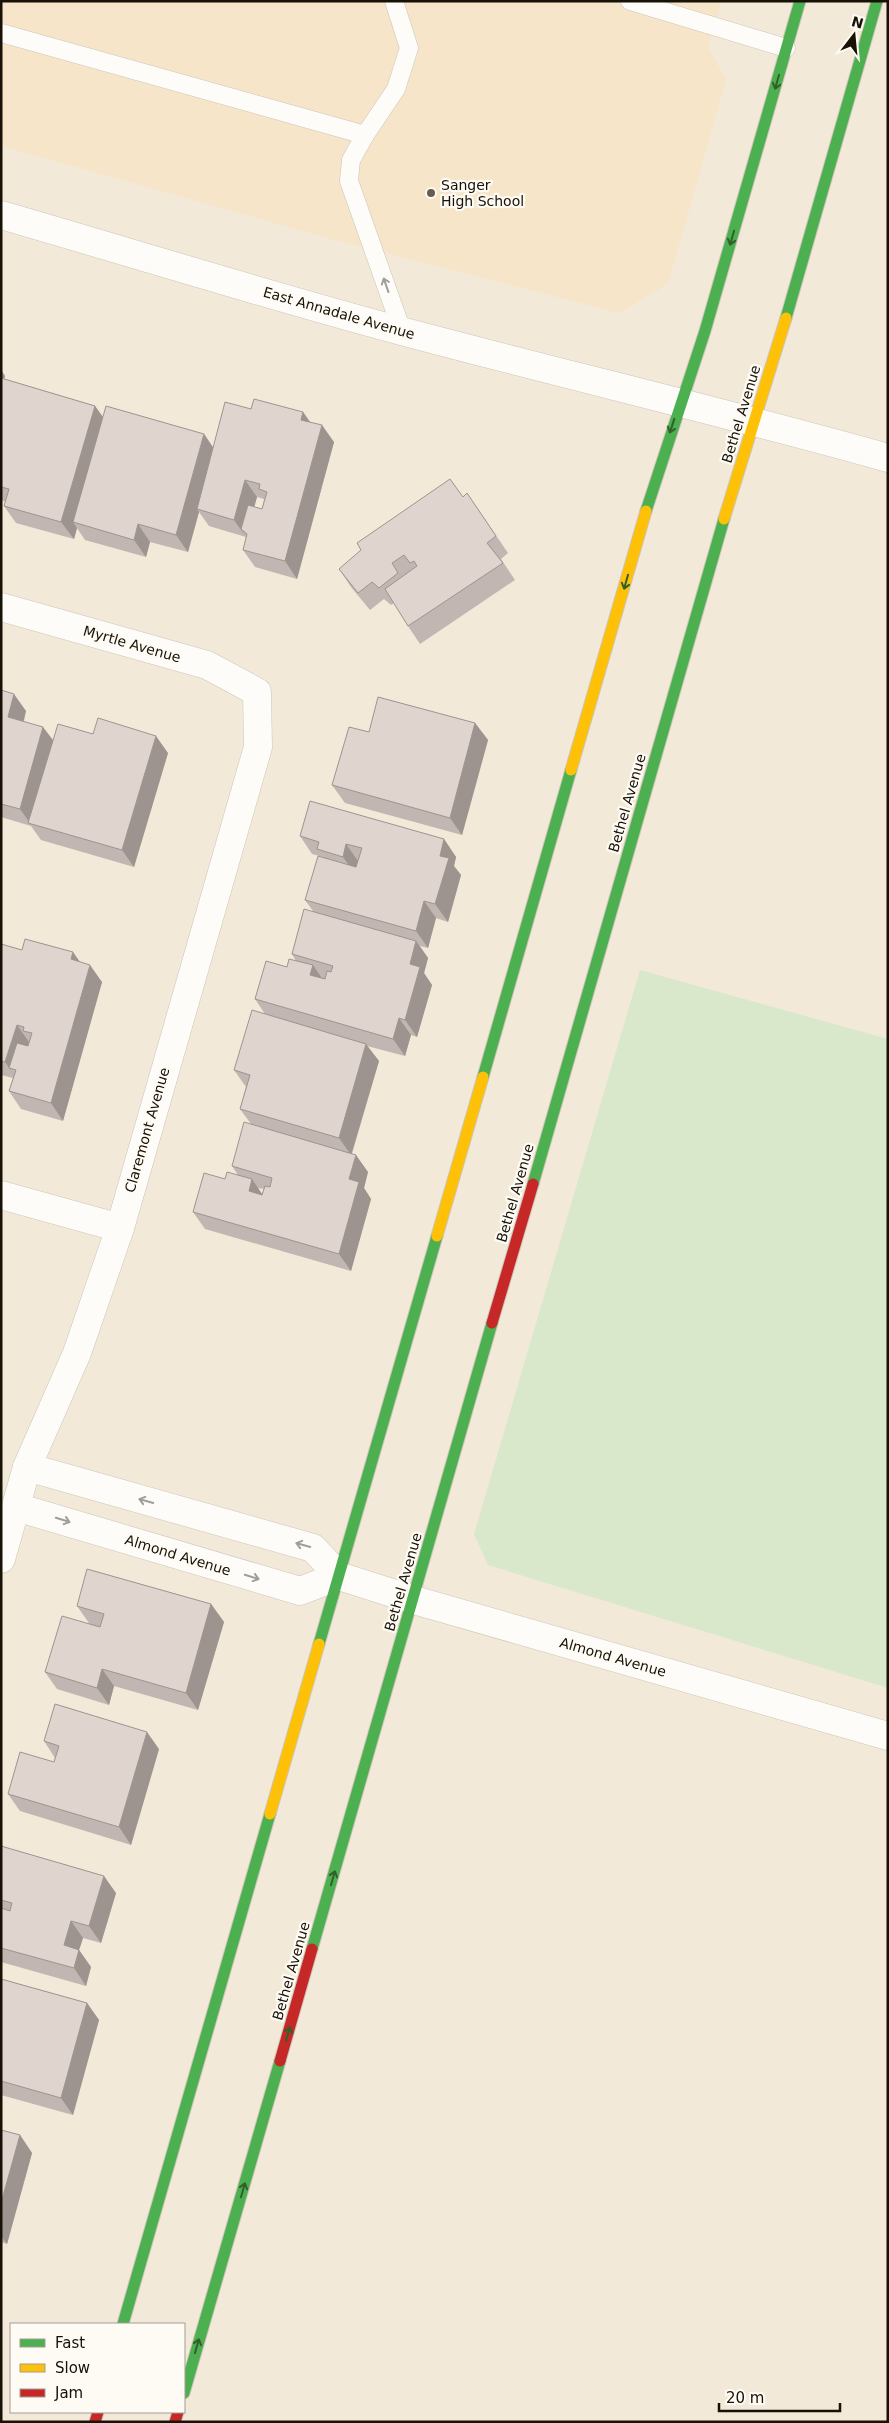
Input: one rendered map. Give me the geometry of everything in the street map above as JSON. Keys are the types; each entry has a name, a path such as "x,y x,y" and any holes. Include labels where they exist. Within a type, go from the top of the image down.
{"main road":[{"path":"124,2323 656,476 705,331 800,1"},
{"name":"Bethel Avenue","path":"185,2390 729,503 877,1"}],"street":[{"name":"East Annadale Avenue","path":"1,215 402,331 679,404 755,420 888,458"},
{"name":"Myrtle Avenue","path":"1,608 207,665 257,692"},
{"name":"Claremont Avenue","path":"1,1559 27,1467 77,1353 120,1228 258,747 257,692"},
{"path":"1,1195 120,1228"},
{"name":"Almond Avenue","path":"27,1467 313,1548 339,1576 414,1600 888,1736"},
{"name":"Almond Avenue","path":"16,1506 300,1591 339,1576"}],"lane":[{"path":"394,1 409,48 396,89 364,135 351,160 349,181 402,331"},
{"path":"630,1 665,6 786,48"},
{"path":"1,34 364,135"}],"shaded area":[{"name":"Sanger High School","path":"1,1 722,1 708,47 726,80 668,284 619,313 335,240 1,146"}],"green space":[{"path":"640,970 888,1039 888,1688 488,1565 474,1534"}],"building":[{"path":"1,378 95,406 61,522 4,506 9,489 1,487"},
{"path":"254,399 303,412 301,420 322,425 285,561 243,550 247,534 241,529 248,505 262,509 267,492 259,489 260,484 245,480 234,520 197,509 225,402 251,409"},
{"path":"106,406 204,434 176,535 138,524 134,540 73,522"},
{"path":"450,479 463,497 467,493 496,536 487,543 503,563 408,626 385,589 417,566 414,561 410,563 404,555 392,563 398,573 379,588 372,582 358,593 339,569 361,550 357,543"},
{"path":"1,690 14,694 8,717 43,727 20,809 1,804"},
{"path":"378,697 475,723 450,818 332,785 349,727 369,732"},
{"path":"98,718 156,736 122,850 28,823 58,724 93,734"},
{"path":"310,801 444,839 440,856 449,858 435,904 424,901 416,931 305,900 318,856 356,867 362,848 346,844 343,857 317,849 319,842 300,836"},
{"path":"304,909 416,941 410,964 420,967 405,1020 399,1018 393,1039 255,999 266,961 287,967 289,959 313,965 310,975 325,979 327,971 331,972 333,966 292,954"},
{"path":"25,939 73,952 71,959 90,965 51,1103 9,1091 16,1070 9,1068 17,1043 28,1046 32,1033 23,1031 24,1027 17,1025 5,1062 1,1061 1,944 22,950"},
{"path":"252,1010 366,1044 339,1138 240,1109 250,1075 234,1070"},
{"path":"244,1122 356,1155 349,1179 359,1182 339,1254 193,1212 204,1173 225,1179 227,1172 252,1179 249,1191 262,1195 265,1186 270,1187 272,1178 232,1166"},
{"path":"87,1569 211,1604 186,1693 102,1669 97,1688 45,1672 62,1616 100,1627 104,1614 77,1606"},
{"path":"55,1704 147,1732 119,1827 8,1794 20,1752 54,1762 59,1746 44,1741"},
{"path":"1,1846 104,1876 89,1926 71,1921 64,1945 79,1950 74,1968 1,1948 1,1908 10,1911 12,1903 1,1900"},
{"path":"1,1979 87,2003 61,2098 1,2081"},
{"path":"1,2130 20,2135 1,2203"}],"traffic: fast":[{"path":"646,511 705,331 800,1"},
{"path":"786,318 877,1"},
{"path":"533,1184 724,519"},
{"path":"483,1077 571,770"},
{"path":"319,1644 437,1236"},
{"path":"312,1949 492,1323"},
{"path":"123,2323 270,1814"},
{"path":"185,2390 280,2061"}],"traffic: slow":[{"path":"724,519 786,318"},
{"path":"571,770 646,511"},
{"path":"437,1236 483,1077"},
{"path":"270,1814 319,1644"}],"traffic: jam":[{"path":"492,1323 533,1184"},
{"path":"280,2061 312,1949"},
{"path":"95,2422 98,2413"},
{"path":"175,2422 178,2413"}],"place":[{"name":"Sanger High School","path":"431,193"}]}
